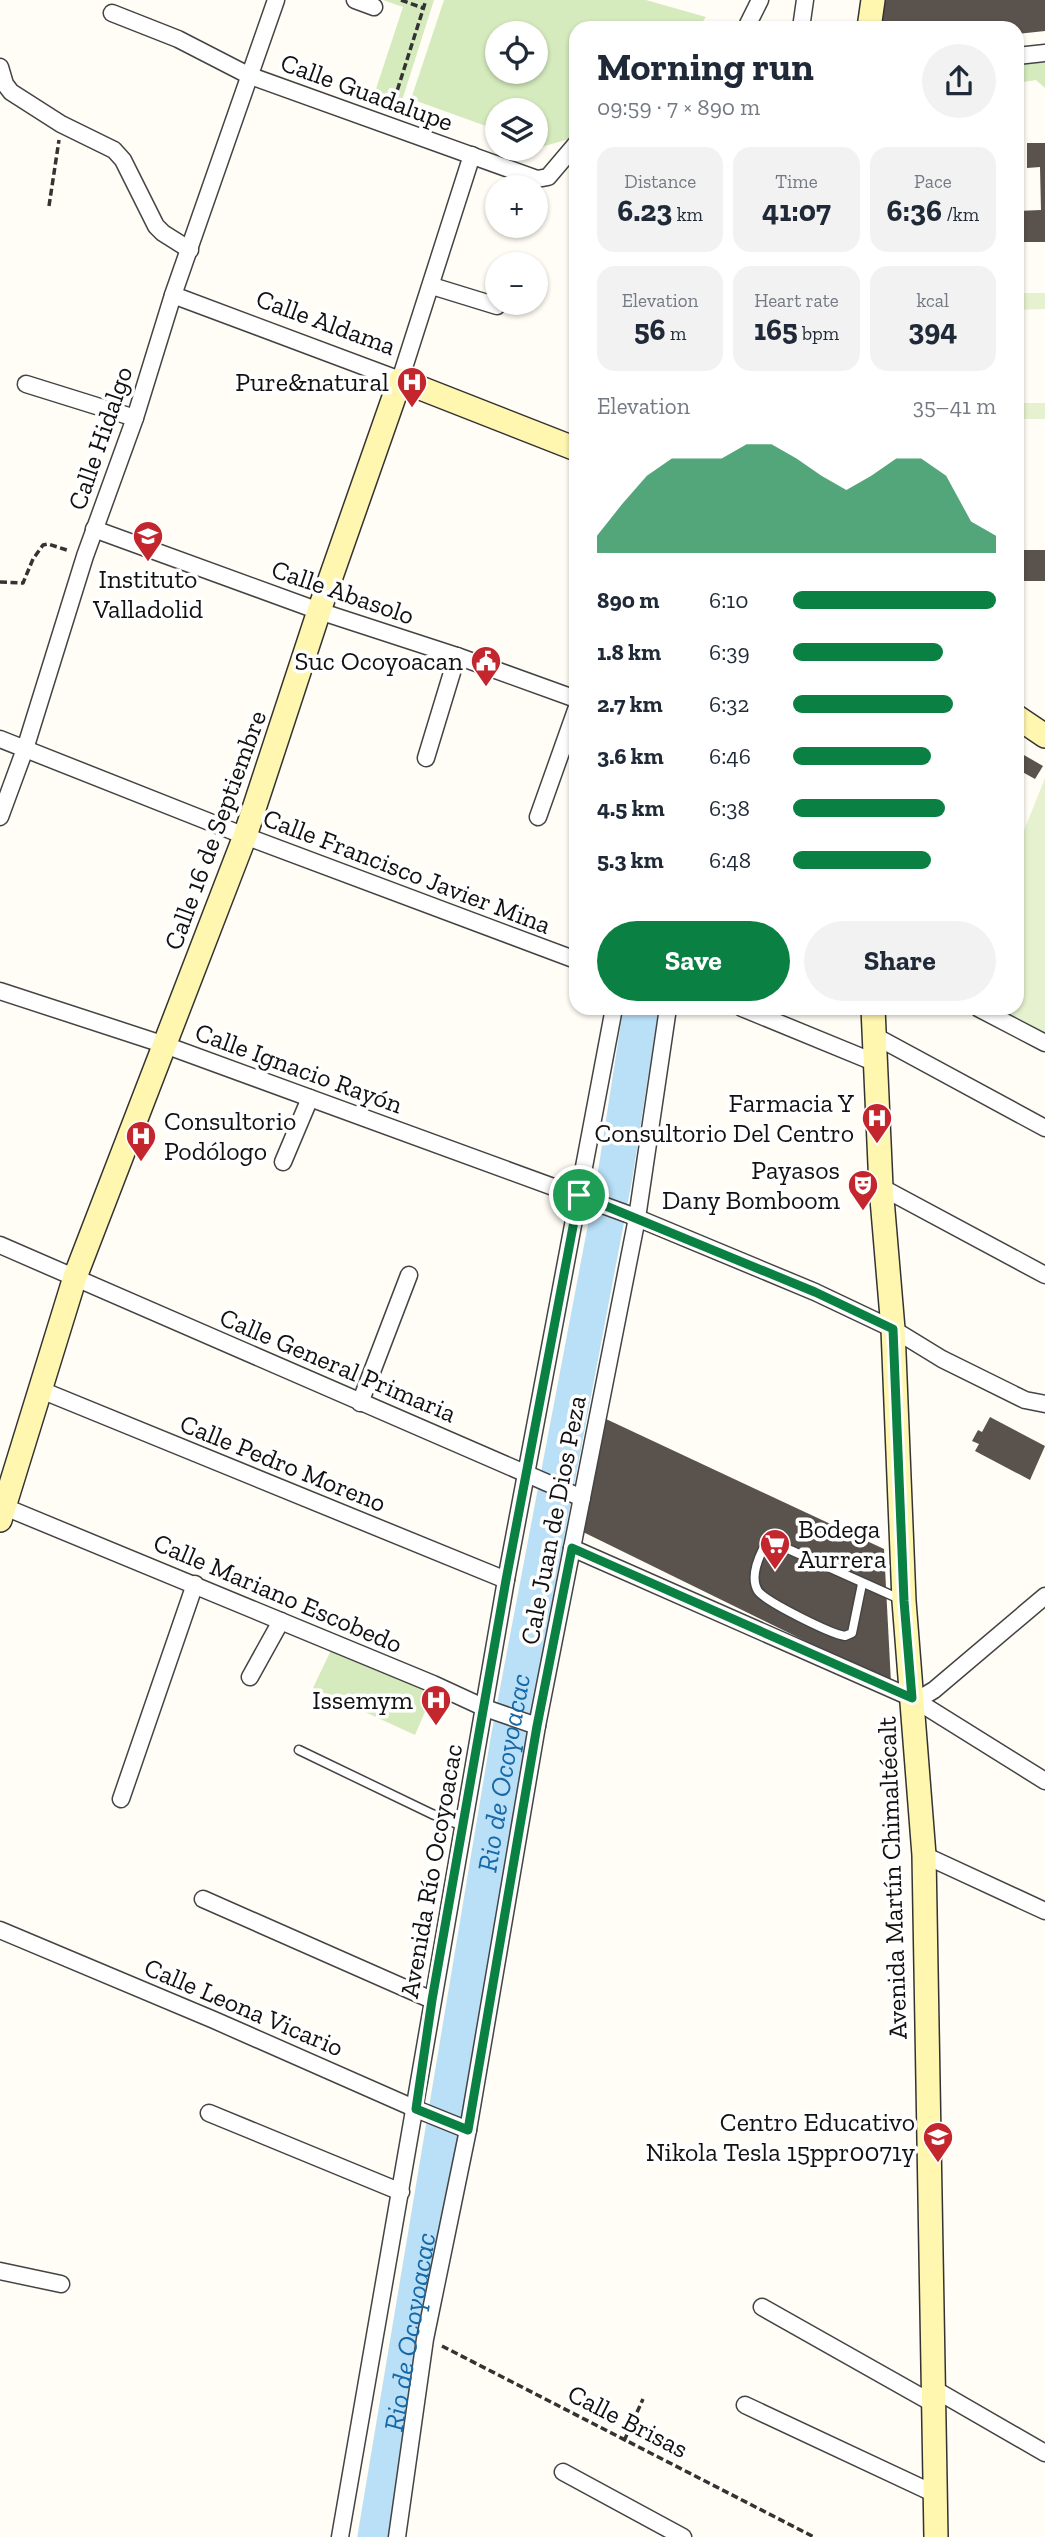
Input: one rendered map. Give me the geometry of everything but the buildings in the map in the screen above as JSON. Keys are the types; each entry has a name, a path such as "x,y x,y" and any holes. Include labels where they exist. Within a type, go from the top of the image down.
{"main road":[{"path":"870,21 873,0"},
{"name":"Calle Aldama","path":"400,380 569,446"},
{"name":"Calle 16 de Septiembre","path":"2,1511 75,1278 245,836 319,611 400,380"},
{"path":"1024,722 1045,736"},
{"name":"Avenida Martín Chimaltécalt","path":"874,1015 881,1187 893,1329 904,1601 923,1855 936,2537"}],"street":[{"name":"Calle Hidalgo","path":"0,817 25,749 94,529 135,418 173,295 276,0"},
{"path":"355,0 374,7"},
{"path":"750,21 760,0"},
{"path":"801,21 805,0"},
{"name":"Calle Guadalupe","path":"112,13 178,39 248,75 542,179 548,177 569,152"},
{"path":"1024,55 1045,53"},
{"path":"0,67 5,84 12,92 61,124 114,150 123,160 156,226 190,250"},
{"name":"Calle 16 de Septiembre","path":"400,380 472,155"},
{"path":"432,286 485,302"},
{"name":"Calle Aldama","path":"173,295 400,380"},
{"path":"26,384 135,418"},
{"name":"Calle Abasolo","path":"94,529 319,611 569,696"},
{"path":"426,758 457,656"},
{"path":"538,817 569,730"},
{"name":"Calle Francisco Javier Mina","path":"0,739 245,836 569,957"},
{"name":"Calle Ignacio Rayón","path":"0,991 165,1045 633,1217"},
{"name":"Avenida Río Ocoyoacac","path":"340,2537 401,2192 419,2111 432,2000 463,1826 490,1710 506,1580 534,1476 584,1197 613,1015"},
{"name":"Cale Juan de Dios Peza","path":"402,2535 425,2339 533,1725 572,1548 579,1496 633,1217 667,1015"},
{"path":"759,1015 876,1063"},
{"path":"991,1015 1045,1043"},
{"path":"875,1036 1045,1128"},
{"path":"283,1163 310,1098"},
{"path":"881,1187 1045,1275"},
{"path":"633,1217 815,1292 893,1329 942,1359 1025,1400 1045,1404"},
{"name":"Calle General Primaria","path":"0,1245 579,1496"},
{"path":"360,1403 409,1275"},
{"name":"Calle Pedro Moreno","path":"41,1391 506,1580"},
{"name":"Calle Mariano Escobedo","path":"2,1511 195,1584 490,1710 533,1725"},
{"path":"572,1548 912,1698 1045,1781"},
{"path":"121,1799 195,1584"},
{"path":"912,1698 924,1696 934,1690 1045,1596"},
{"path":"250,1676 281,1621"},
{"path":"923,1855 1045,1911"},
{"path":"202,1899 432,2000"},
{"name":"Calle Leona Vicario","path":"0,1930 464,2128"},
{"path":"209,2113 401,2192"},
{"path":"0,2271 61,2284"},
{"path":"762,2307 1045,2453"},
{"path":"745,2405 935,2494"},
{"path":"563,2472 683,2537"}],"lane":[{"path":"862,1584 852,1633 845,1636 814,1623 759,1593 754,1571 763,1549 779,1545 904,1601"},
{"path":"299,1750 432,1814 463,1826"}],"path":[{"path":"401,0 423,8"},
{"path":"386,125 426,0"},
{"path":"49,206 61,124"},
{"path":"0,582 23,583 33,559 43,545 48,544 85,556"},
{"name":"Calle Brisas","path":"425,2339 814,2537"},
{"path":"624,2441 643,2399"}],"green space":[{"path":"383,0 434,0 398,113 371,104 403,7"},
{"path":"444,0 646,0 706,17 703,21 569,21 569,139 548,145 548,98 485,98 485,126 411,99"},
{"path":"1045,60 1045,88 1036,80 1024,82 1024,62"},
{"path":"1024,293 1045,293 1045,309 1024,310"},
{"path":"1024,403 1045,403 1045,419 1024,419"},
{"path":"1045,778 1045,1034 1006,1015 1024,1015 1024,830"},
{"path":"332,1648 434,1691 415,1735 313,1688"}],"waterway":[{"name":"Rio de Ocoyoacac","path":"375,2537 508,1740 615,1176 640,1015"}],"place":[{"name":"Pure&natural","path":"412,409"},
{"name":"Instituto Valladolid","path":"148,563"},
{"name":"Suc Ocoyoacan","path":"486,688"},
{"name":"Farmacia Y Consultorio Del Centro","path":"877,1145"},
{"name":"Consultorio Podólogo","path":"141,1163"},
{"name":"Payasos Dany Bomboom","path":"863,1212"},
{"name":"Bodega Aurrera","path":"775,1571"},
{"name":"Issemym","path":"436,1727"},
{"name":"Centro Educativo Nikola Tesla 15ppr0071y","path":"938,2164"}],"route":[{"path":"579,1195 815,1292 893,1329 904,1601 912,1698 572,1548 537,1726 468,2130 416,2109 432,2000 506,1580 579,1195"}]}
